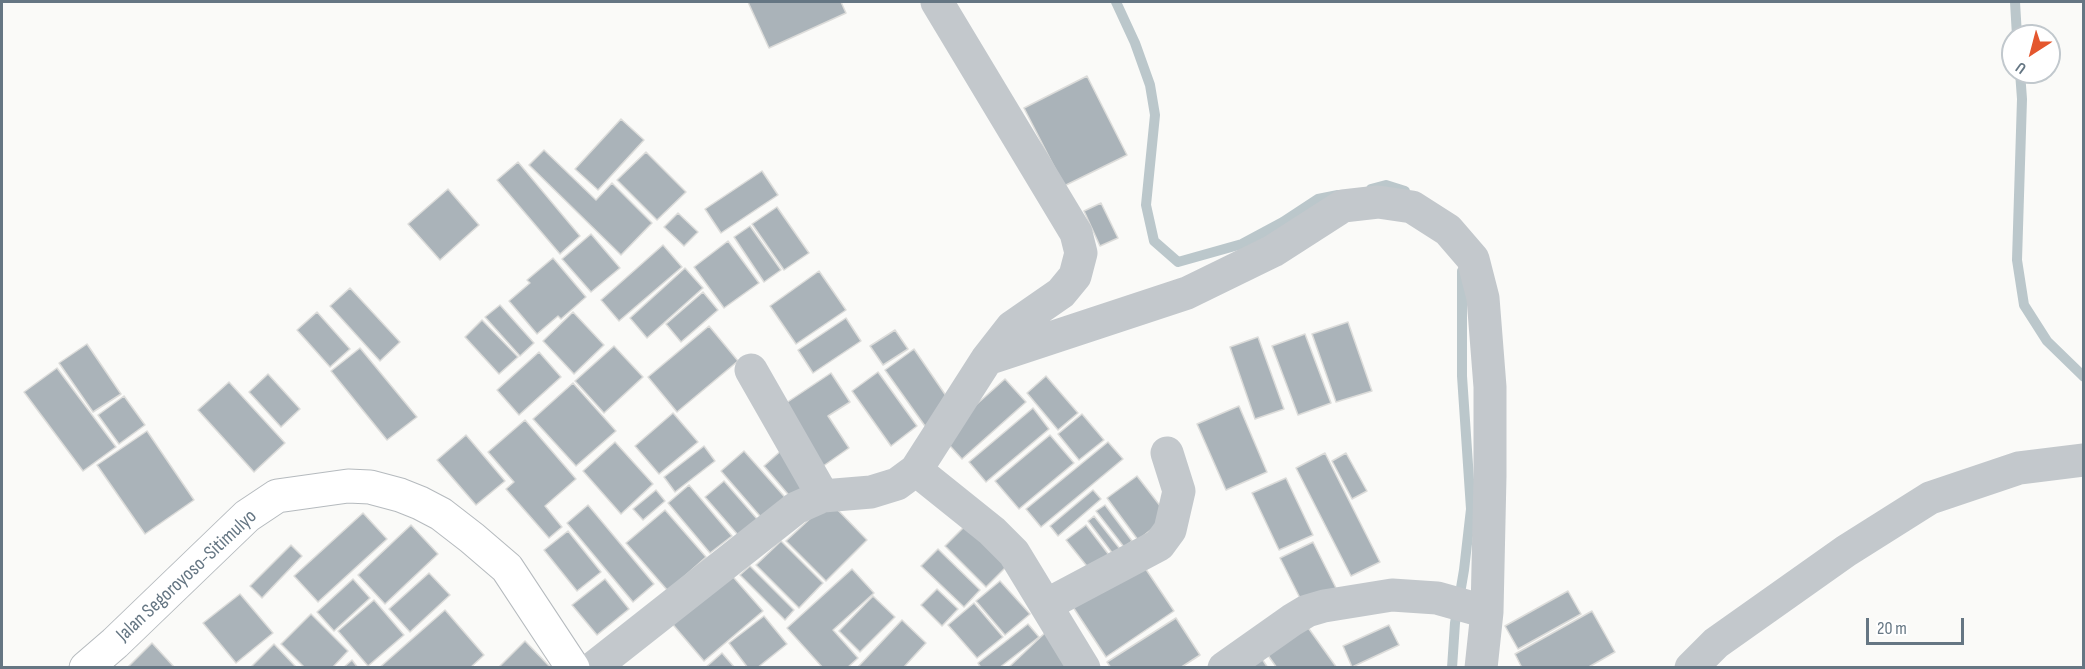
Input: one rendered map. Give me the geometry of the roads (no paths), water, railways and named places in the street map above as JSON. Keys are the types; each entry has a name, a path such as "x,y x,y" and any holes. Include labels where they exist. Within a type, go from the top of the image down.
{"main road":[{"name":"Jalan Segoroyoso-Sitimulyo","path":"86,668 247,516 277,496 348,486 370,487 420,503 441,514 472,538 507,568 573,668"}],"street":[{"path":"593,668 795,508 823,496 871,492 897,484 916,470 987,359 1012,327 1061,293 1075,276 1082,253 1076,233 937,2"},
{"path":"987,359 1187,293 1273,250 1343,206 1378,202 1412,207 1448,230 1473,259 1483,298 1490,387 1480,609 1481,668"},
{"path":"751,370 823,496"},
{"path":"1046,605 1159,545 1170,530 1179,491 1167,453"},
{"path":"1691,668 1716,643 1734,630 1846,551 1930,498 2019,468 2084,460"},
{"path":"916,470 1005,543 1014,553 1084,668"},
{"path":"1224,668 1307,611 1324,606 1392,595 1437,598 1480,609"}],"waterway":[{"path":"1116,2 1135,43 1150,85 1155,115 1146,205 1154,241 1178,262 1242,244 1283,222 1318,199 1338,195"},
{"path":"2015,2 2016,24"},
{"path":"2021,84 2017,260 2024,305 2047,341 2084,377"},
{"path":"1371,189 1386,185 1405,191"},
{"path":"1452,668 1455,623 1471,509 1462,376 1462,271"}]}
